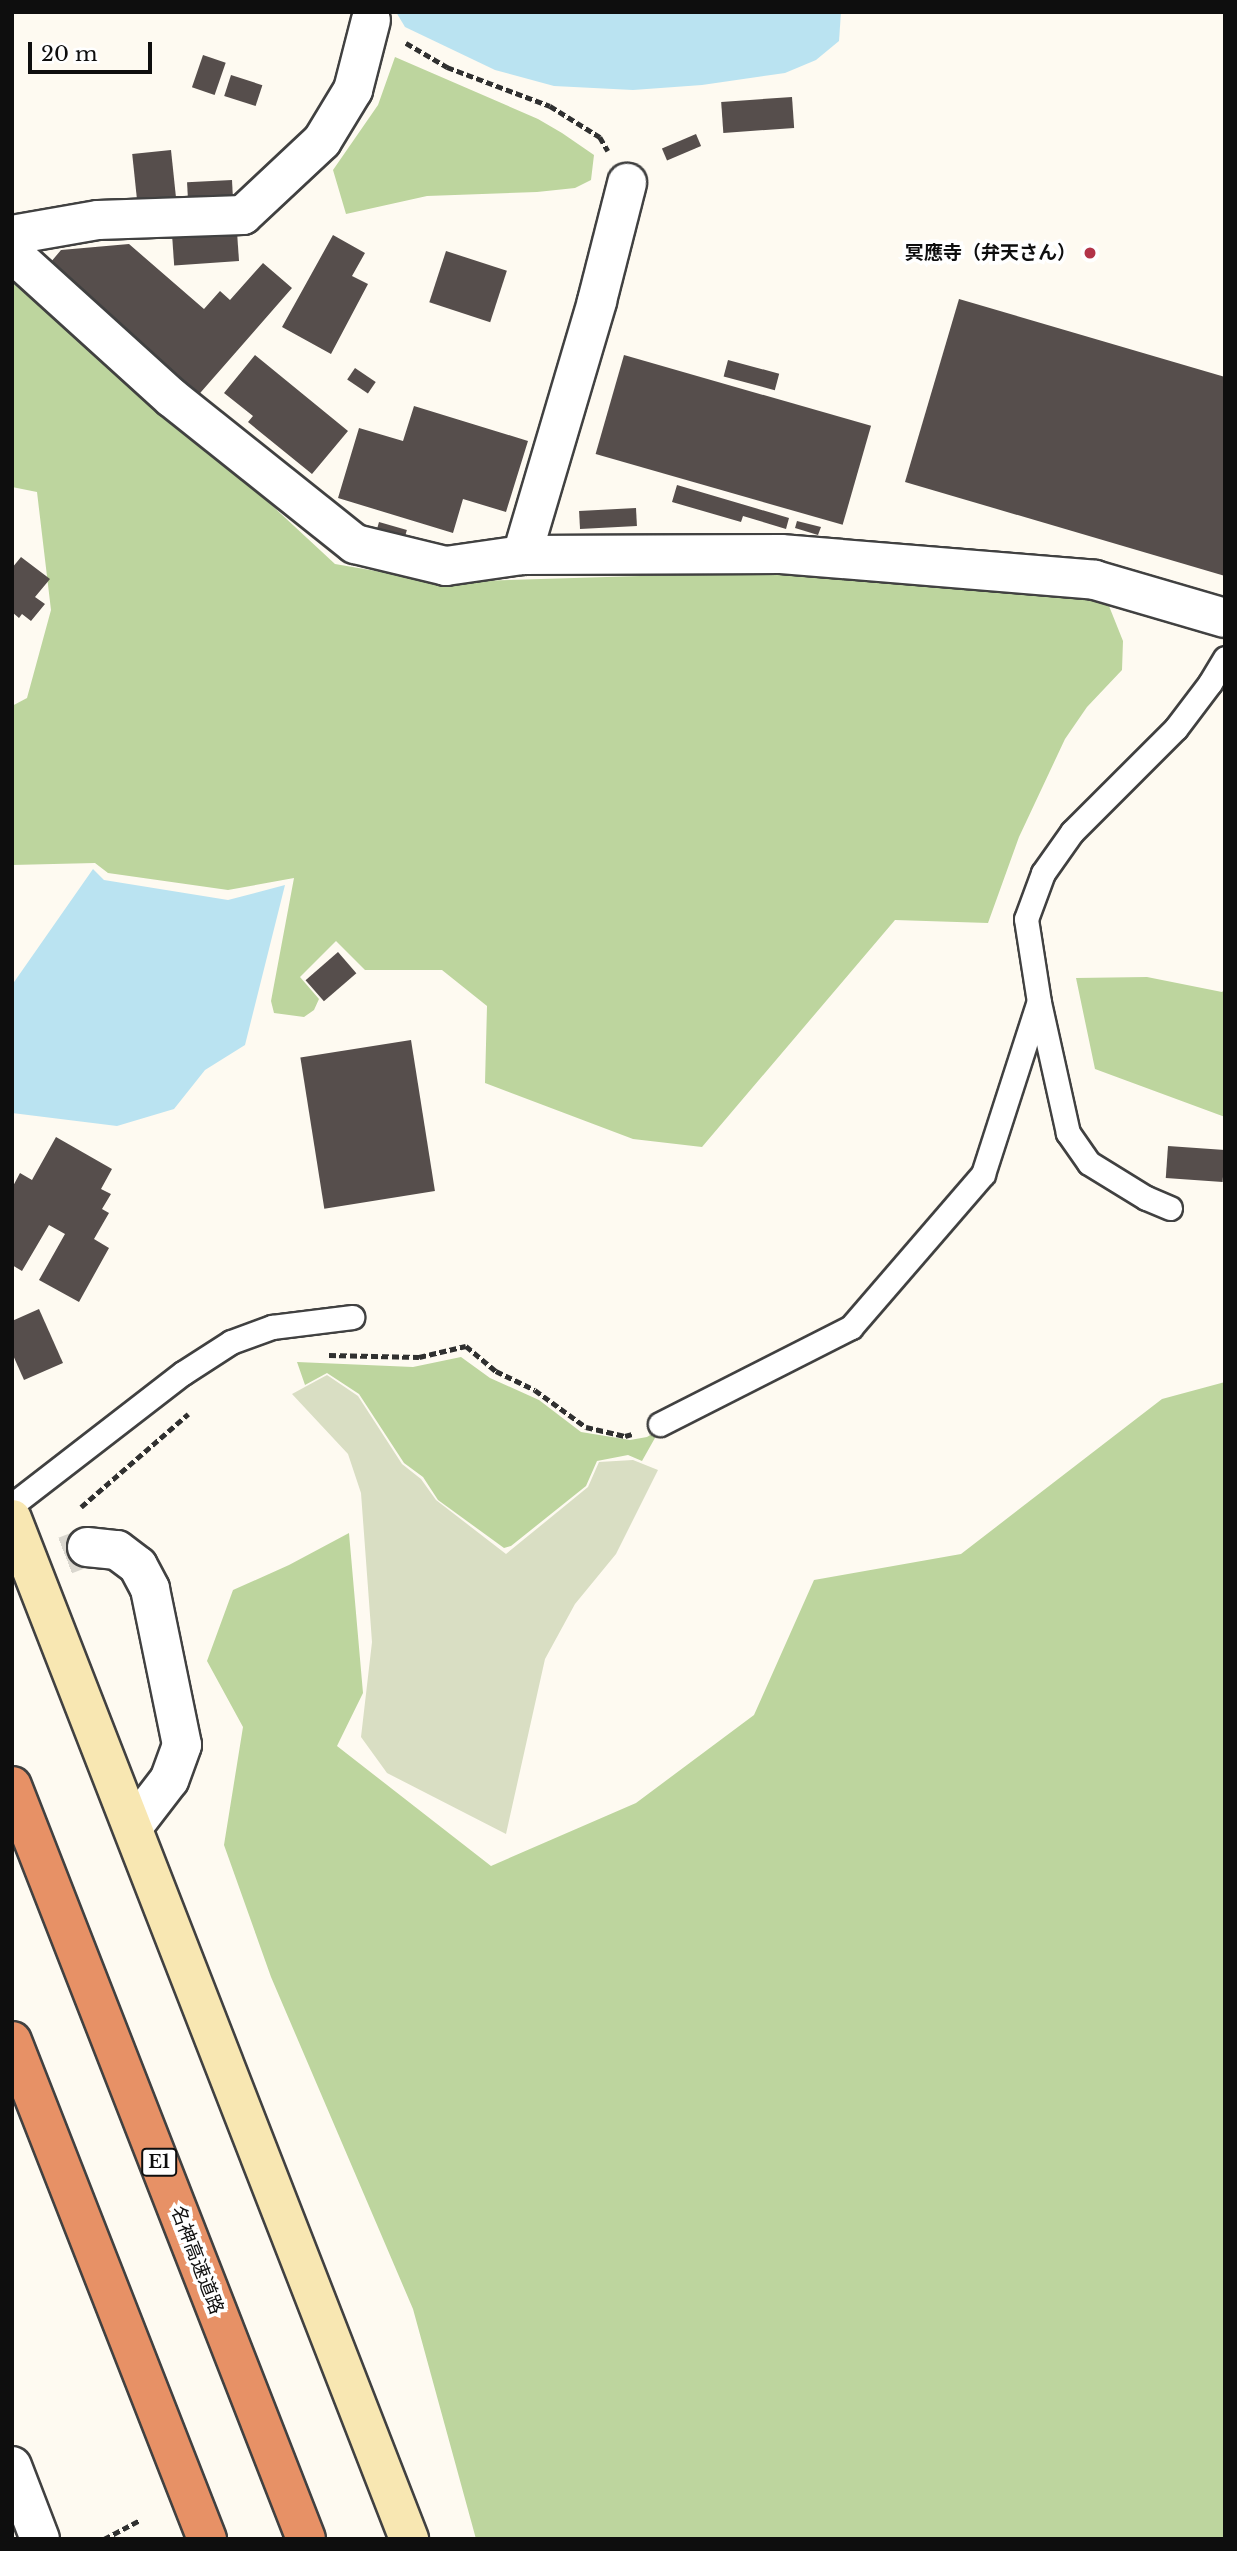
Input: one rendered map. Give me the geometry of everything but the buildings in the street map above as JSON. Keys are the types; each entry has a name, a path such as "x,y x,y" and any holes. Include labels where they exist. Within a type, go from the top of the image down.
{"highway":[{"name":"名神高速道路","path":"12,1786 306,2539"},
{"path":"12,2041 207,2539"}],"street":[{"path":"12,235 98,220 243,215 322,141 353,90 371,20"},
{"path":"522,555 597,301 627,183"},
{"path":"12,253 172,398 355,544 446,566 522,555 781,554 1095,580 1225,618"},
{"path":"12,1520 409,2539"},
{"path":"82,1531 117,1550 138,1566 150,1589 182,1745 169,1780 133,1827"},
{"path":"12,2466 40,2539"}],"lane":[{"path":"1170,1208 1146,1198 1089,1163 1068,1133 1039,1002 1026,919 1043,873 1072,832 1175,728 1210,683 1225,658"},
{"path":"660,1424 851,1327 983,1174 1039,1002"},
{"path":"12,1505 183,1373 232,1342 272,1327 352,1317"}],"path":[{"path":"371,20 447,67 551,106 600,137 627,183"},
{"path":"325,1355 419,1357 466,1346 496,1371 535,1390 586,1427 625,1436 660,1424"},
{"path":"82,1531 82,1504 195,1409"},
{"path":"104,2539 140,2520"}],"green space":[{"path":"395,57 538,119 562,133 594,155 591,180 575,188 537,192 427,196 346,214 333,170 378,105"},
{"path":"19,271 335,564 440,582 772,572 1107,601 1123,641 1122,670 1087,707 1065,739 1019,837 988,923 895,920 702,1147 633,1139 485,1083 487,1006 442,970 365,970 336,941 300,977 319,999 314,1010 304,1017 274,1013 271,1001 294,878 228,890 108,873 95,863 12,865 12,706 27,698 51,610 37,492 12,487 12,272"},
{"path":"1147,977 1222,992 1225,989 1225,1117 1095,1069 1076,978"},
{"path":"461,1357 490,1378 539,1400 581,1432 630,1440 647,1437 660,1429 642,1461 628,1455 597,1461 586,1486 511,1546 504,1548 438,1500 423,1477 404,1463 359,1394 327,1373 305,1385 297,1362 413,1367"},
{"path":"327,1375 358,1396 402,1464 421,1479 436,1500 506,1554 588,1487 599,1462 633,1460 658,1470 616,1554 575,1604 545,1659 506,1834 387,1773 361,1737 372,1642 361,1493 348,1454 292,1394"},
{"path":"1225,1382 1225,2539 476,2539 413,2309 271,1977 224,1845 243,1727 207,1661 233,1590 289,1565 349,1533 363,1693 337,1746 491,1866 636,1803 754,1715 814,1580 961,1554 1162,1399"}],"water":[{"path":"396,12 841,12 839,41 816,60 785,73 702,85 633,90 554,86 495,70 405,27"},
{"path":"93,869 104,880 228,900 285,885 245,1045 205,1070 174,1109 117,1126 12,1113 12,985"}],"tunnel":[{"path":"12,1576 87,1547"}],"place":[{"name":"冥應寺（弁天さん）","path":"1090,253"}]}
